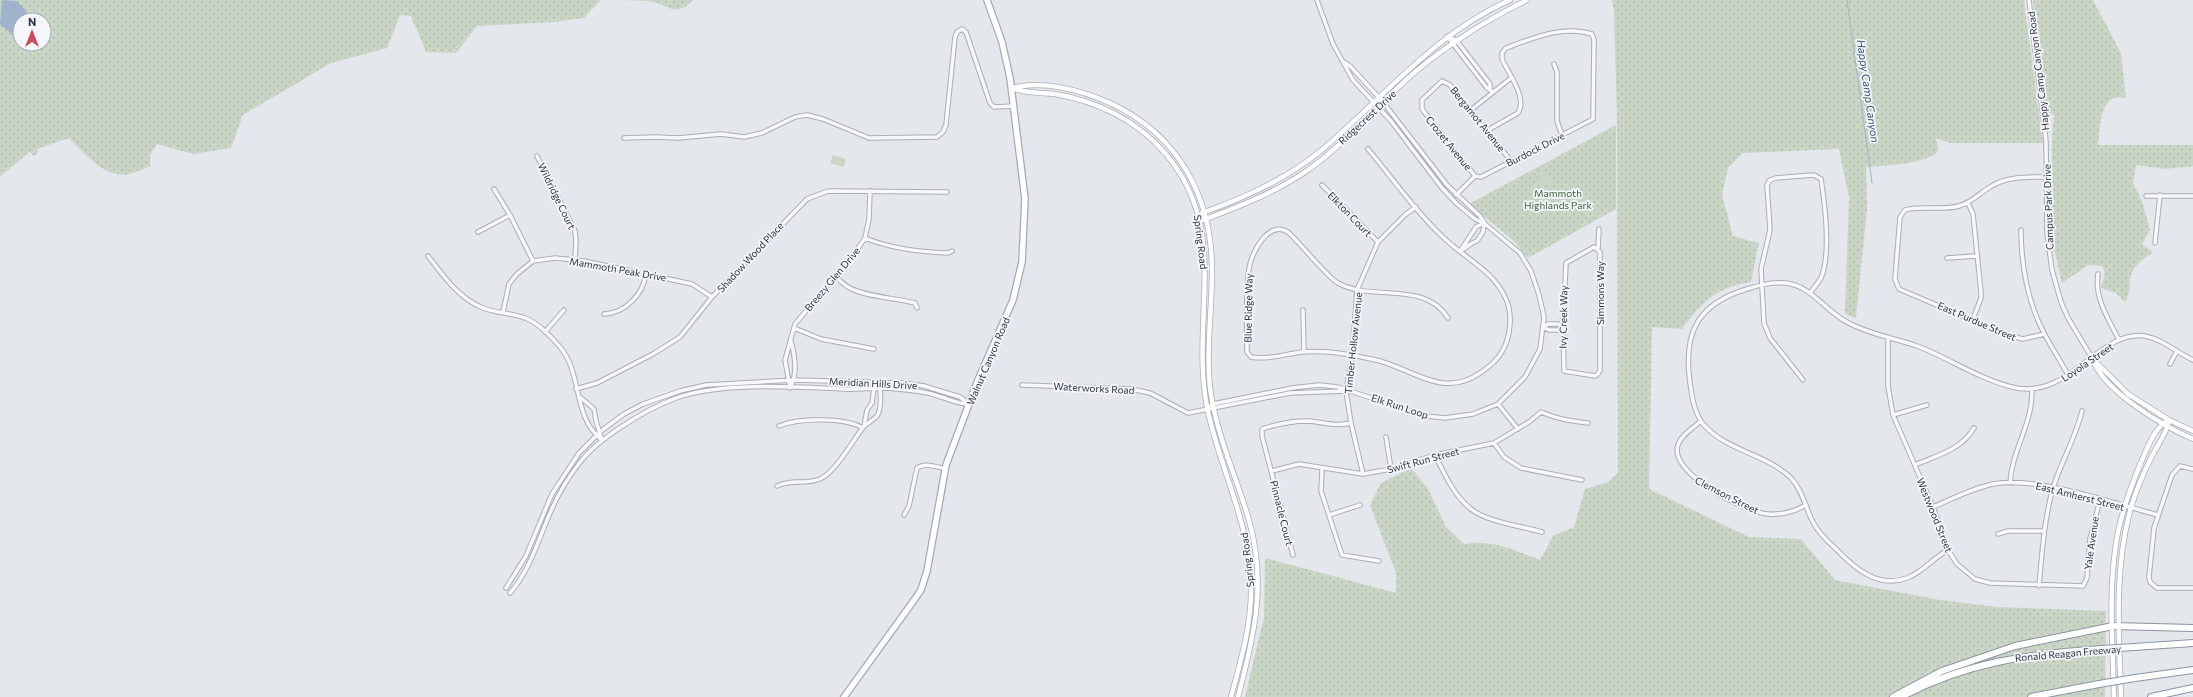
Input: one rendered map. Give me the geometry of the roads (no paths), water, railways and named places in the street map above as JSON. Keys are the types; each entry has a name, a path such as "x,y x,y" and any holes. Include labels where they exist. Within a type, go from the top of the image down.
{"highway":[{"path":"1893,697 1942,671 1993,652 2116,625 2193,628"},
{"name":"Ronald Reagan Freeway","path":"1901,697 1928,683 1984,664 2015,657 2134,646 2193,643"},
{"path":"2031,697 2135,678 2193,670"},
{"path":"2151,697 2193,688"}],"main road":[{"name":"Walnut Canyon Road","path":"844,697 920,590 927,571 946,469 969,404 991,349 1008,313 1022,268 1025,199 1012,88 1002,42 986,0"}],"street":[{"name":"Elk Run Loop","path":"1207,409 1214,406 1295,392 1346,391 1370,396 1426,416 1445,418 1472,414 1498,404 1525,377 1540,349 1544,317 1540,295 1531,271 1520,253 1484,223 1469,214 1442,188 1390,121 1353,80 1333,44 1317,0"},
{"name":"Ridgecrest Drive","path":"1198,214 1243,197 1278,179 1317,153 1447,36 1487,10 1510,0"},
{"name":"Ridgecrest Drive","path":"1200,221 1266,194 1305,172 1342,141 1415,72 1453,42 1527,0"},
{"name":"Happy Camp Canyon Road","path":"2029,0 2046,142"},
{"path":"624,138 656,136 678,138 721,134 744,137 762,133 795,117 808,115 823,119 869,138 937,136 943,132 946,125 955,37 957,32 962,29 966,32 990,103 994,107 1014,106"},
{"name":"Burdock Drive","path":"1476,176 1481,177 1593,119 1594,40 1592,34 1586,32 1568,31 1541,35 1506,48 1502,55 1511,78"},
{"path":"1447,36 1487,88 1491,90"},
{"name":"Elk Run Loop","path":"1344,62 1351,66 1383,102 1456,194 1480,216 1484,223"},
{"path":"1554,64 1557,72 1557,121 1562,135"},
{"path":"1471,110 1491,90 1511,78 1519,97 1520,109 1518,113 1488,130"},
{"name":"Bergamot Avenue","path":"1442,81 1450,85 1488,130 1511,161"},
{"name":"Crozet Avenue","path":"1442,81 1422,100 1422,109 1476,176"},
{"name":"Spring Road","path":"1012,88 1029,86 1072,91 1104,100 1138,119 1162,137 1183,163 1195,185 1205,212 1212,259 1209,361 1214,406 1249,520 1257,568 1258,594 1255,626 1238,697"},
{"name":"Spring Road","path":"1012,88 1023,93 1066,96 1097,105 1124,118 1145,133 1164,152 1182,175 1198,214 1206,261 1202,362 1207,409 1240,515 1247,542 1250,572 1249,624 1231,697"},
{"name":"Campus Park Drive","path":"2046,142 2047,233 2054,281 2068,318 2092,358 2128,394 2168,420 2193,431"},
{"path":"1304,310 1304,352 1352,356 1380,361 1434,382 1455,384 1475,376 1495,362 1503,349 1509,334 1510,313 1506,298 1486,270 1445,239 1416,207 1368,149"},
{"name":"Wildridge Court","path":"537,156 575,231 575,260"},
{"path":"1803,380 1767,332 1764,323 1762,261 1770,230 1767,185 1770,180 1776,178 1814,175 1819,176 1821,179 1825,207 1826,232 1824,264 1820,278 1810,293"},
{"path":"1456,194 1476,176"},
{"path":"1973,319 1981,298 1981,292 1976,256 1973,214 1968,203 1991,186 2001,181 2027,177 2046,177"},
{"name":"Elkton Court","path":"1322,185 1378,242"},
{"path":"494,189 510,215 533,261 517,274 509,284 503,312"},
{"name":"Shadow Wood Place","path":"576,389 597,383 653,354 680,337 712,297 807,199 828,191 947,192"},
{"name":"Breezy Glen Drive","path":"790,388 785,360 797,320 865,238 869,219 870,191"},
{"path":"2146,196 2160,194 2193,196"},
{"path":"2155,242 2160,194"},
{"name":"East Purdue Street","path":"1968,203 1941,210 1909,208 1905,210 1900,217 1895,279 1899,289 2017,338 2032,339 2044,334"},
{"name":"Timber Hollow Avenue","path":"1363,474 1351,423 1346,391 1352,356 1357,290 1378,242 1406,214 1416,207"},
{"path":"478,232 510,215"},
{"path":"1461,251 1472,243 1478,241 1483,232 1484,223"},
{"path":"1461,251 1476,227 1484,223"},
{"path":"1598,248 1599,228"},
{"name":"Blue Ridge Way","path":"1304,352 1259,358 1251,357 1247,352 1249,268 1261,242 1269,233 1284,229 1337,283 1357,290"},
{"path":"2021,230 2027,282 2044,334 2068,375"},
{"path":"865,238 885,246 948,253 952,251"},
{"name":"Simmons Way","path":"1564,371 1595,376 1598,374 1600,252 1598,248 1590,248 1566,263"},
{"path":"428,256 462,296 482,308 527,319 545,332 561,347 570,364 576,389 580,397 583,414 602,440"},
{"path":"1947,258 1976,256"},
{"name":"Mammoth Peak Drive","path":"533,261 556,258 575,260 646,274 692,284 712,297"},
{"name":"Ivy Creek Way","path":"1564,371 1562,327 1566,263"},
{"path":"604,314 609,314 626,306 637,298 644,287 646,274"},
{"path":"2098,274 2096,284 2103,308 2119,340"},
{"path":"835,276 849,288 861,293 899,298 915,303 917,308"},
{"name":"Loyola Street","path":"1701,421 1696,412 1690,384 1687,353 1690,335 1698,320 1715,304 1730,295 1762,284 1790,283 1810,293 1844,321 1923,349 2002,384 2018,389 2032,389 2053,384 2119,340 2127,337 2144,336 2163,342 2193,360"},
{"path":"1357,290 1405,293 1421,298 1443,310 1448,318"},
{"path":"545,332 564,310"},
{"path":"1543,326 1549,330 1559,330 1562,327"},
{"path":"794,328 821,339 874,349"},
{"name":"Westwood Street","path":"1888,337 1888,386 1893,415 1933,507 1948,550 1957,564 1968,574 1981,581 2039,586 2083,586"},
{"path":"790,341 794,355 794,380 790,388"},
{"path":"2170,364 2177,351"},
{"path":"786,356 789,354 794,355"},
{"name":"Campus Park Drive","path":"2092,358 2094,365 2110,384 2137,406 2168,427 2193,439"},
{"name":"Meridian Hills Drive","path":"506,588 526,556 547,505 566,470 579,453 601,431 624,414 643,404 680,391 720,383 794,380 878,382 924,386 960,397 969,404"},
{"path":"778,486 785,482 804,482 821,479 835,466 863,427 877,415 880,409 881,388 878,382 874,388 872,403 867,410 863,427"},
{"name":"Waterworks Road","path":"1022,385 1131,389 1150,393 1188,413 1207,409"},
{"name":"Meridian Hills Drive","path":"510,593 520,582 537,548 562,489 581,460 602,440 644,412 680,397 725,390 881,388 922,392 960,404 969,404"},
{"path":"2010,483 2013,460 2030,415 2032,389"},
{"path":"580,397 594,410 596,421 601,431 602,440"},
{"path":"582,408 589,404"},
{"path":"1498,404 1518,429"},
{"path":"1893,415 1927,405"},
{"path":"867,410 869,415 877,415"},
{"path":"2039,586 2044,531 2053,488 2066,450 2079,422 2082,411"},
{"name":"Swift Run Street","path":"1272,471 1299,464 1322,469 1363,474 1391,469 1435,455 1494,443 1518,429 1541,412 1564,420 1588,422"},
{"path":"2114,697 2116,625 2121,562 2131,508 2145,471 2168,427 2168,420 2162,423 2141,462 2125,506 2116,544 2113,565 2116,625 2120,697"},
{"path":"779,426 800,421 841,421 863,427"},
{"name":"Pinnacle Court","path":"1293,555 1262,436 1262,429 1291,422 1309,421 1340,426 1351,423"},
{"path":"1701,421 1717,437 1783,472 1797,485 1815,527 1851,564 1875,579 1892,581 1905,579 1917,574 1948,550"},
{"name":"Clemson Street","path":"1701,421 1681,440 1678,446 1678,457 1692,477 1701,484 1758,512 1786,513 1806,505"},
{"path":"1915,465 1959,446 1974,428"},
{"path":"1386,438 1391,469"},
{"path":"1494,443 1504,457 1521,468 1582,480"},
{"path":"1435,455 1460,498 1471,509 1484,516 1542,532"},
{"path":"904,515 909,506 917,468 921,465 928,465 946,469"},
{"path":"2193,469 2180,466 2172,475 2154,528 2149,577 2153,586 2157,588 2193,588"},
{"path":"1322,469 1321,491 1342,555 1379,561"},
{"name":"East Amherst Street","path":"1933,507 1986,486 2010,483 2053,488 2158,515"},
{"name":"Yale Avenue","path":"2083,586 2087,578 2090,539 2100,500"},
{"path":"547,505 553,508"},
{"path":"1329,515 1360,505"},
{"path":"1998,534 2008,531 2044,531"}],"water":[{"path":"2,0 17,1 27,12 12,12 12,34 0,24"}],"waterway":[{"name":"Happy Camp Canyon","path":"1847,0 1872,183"}],"park label":[{"name":"Mammoth Highlands Park","path":"1558,198"}]}
